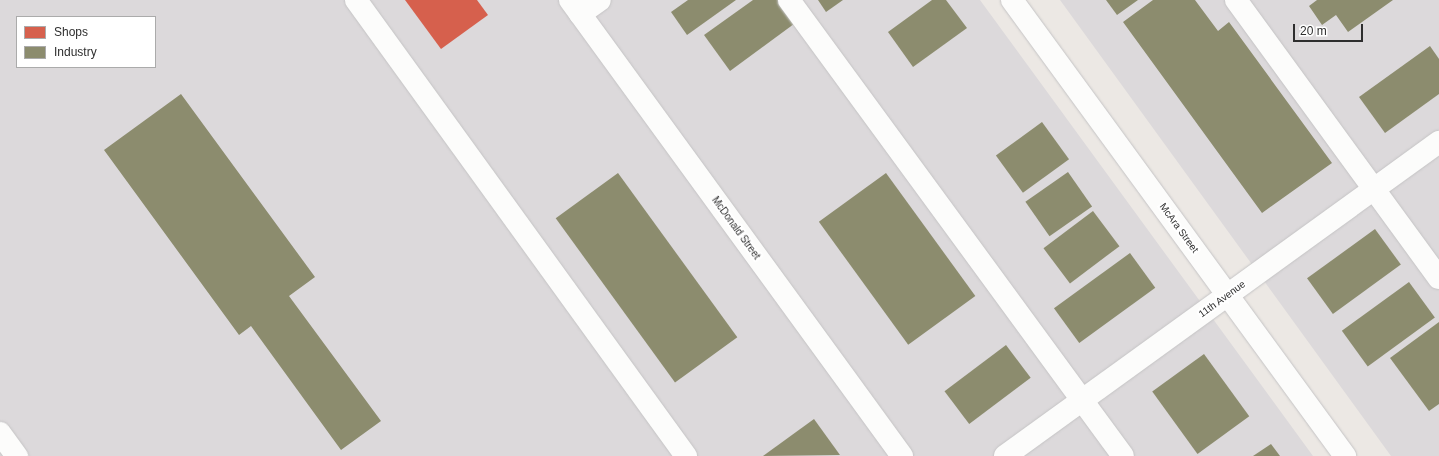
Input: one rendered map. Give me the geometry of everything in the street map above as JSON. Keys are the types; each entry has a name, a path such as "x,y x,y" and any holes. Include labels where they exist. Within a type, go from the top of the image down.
{"street":[{"path":"356,0 686,456"},
{"path":"575,7 600,0"},
{"path":"789,0 1123,456"},
{"name":"McAra Street","path":"1012,0 1345,456"},
{"path":"1236,0 1439,278"},
{"name":"McDonald Street","path":"575,7 902,456"},
{"name":"11th Avenue","path":"1005,456 1439,142"},
{"path":"1,437 17,456"}],"shaded area":[{"path":"0,0 980,0 1313,456 0,456"},
{"path":"1060,0 1439,0 1439,456 1391,456"}],"building: Shops":[{"path":"405,0 477,0 488,15 441,49"}],"building: Industry":[{"path":"688,0 736,0 687,35 671,12"},
{"path":"753,0 783,0 798,21 730,71 704,35"},
{"path":"818,0 843,0 826,12"},
{"path":"932,0 946,0 967,28 913,67 888,32"},
{"path":"1106,0 1138,0 1117,15"},
{"path":"1153,0 1195,0 1218,31 1229,22 1332,163 1262,213 1123,22"},
{"path":"1317,0 1393,0 1348,32 1336,15 1322,25 1309,6"},
{"path":"1430,46 1439,59 1439,94 1385,133 1359,97"},
{"path":"181,94 315,277 289,296 381,421 341,450 251,326 239,335 104,150"},
{"path":"1042,122 1069,159 1023,193 996,156"},
{"path":"1068,172 1092,206 1049,236 1025,202"},
{"path":"618,173 737,337 675,382 556,218"},
{"path":"886,173 975,296 908,345 819,222"},
{"path":"1093,211 1119,246 1070,283 1043,248"},
{"path":"1375,229 1401,265 1333,314 1307,278"},
{"path":"1130,253 1155,288 1079,343 1054,308"},
{"path":"1409,282 1435,318 1368,366 1342,331"},
{"path":"1439,322 1439,404 1429,411 1390,358"},
{"path":"1006,345 1031,378 969,424 945,391"},
{"path":"1204,354 1249,416 1197,454 1152,392"},
{"path":"814,419 840,455 763,456"},
{"path":"1271,444 1280,456 1253,456"}]}
